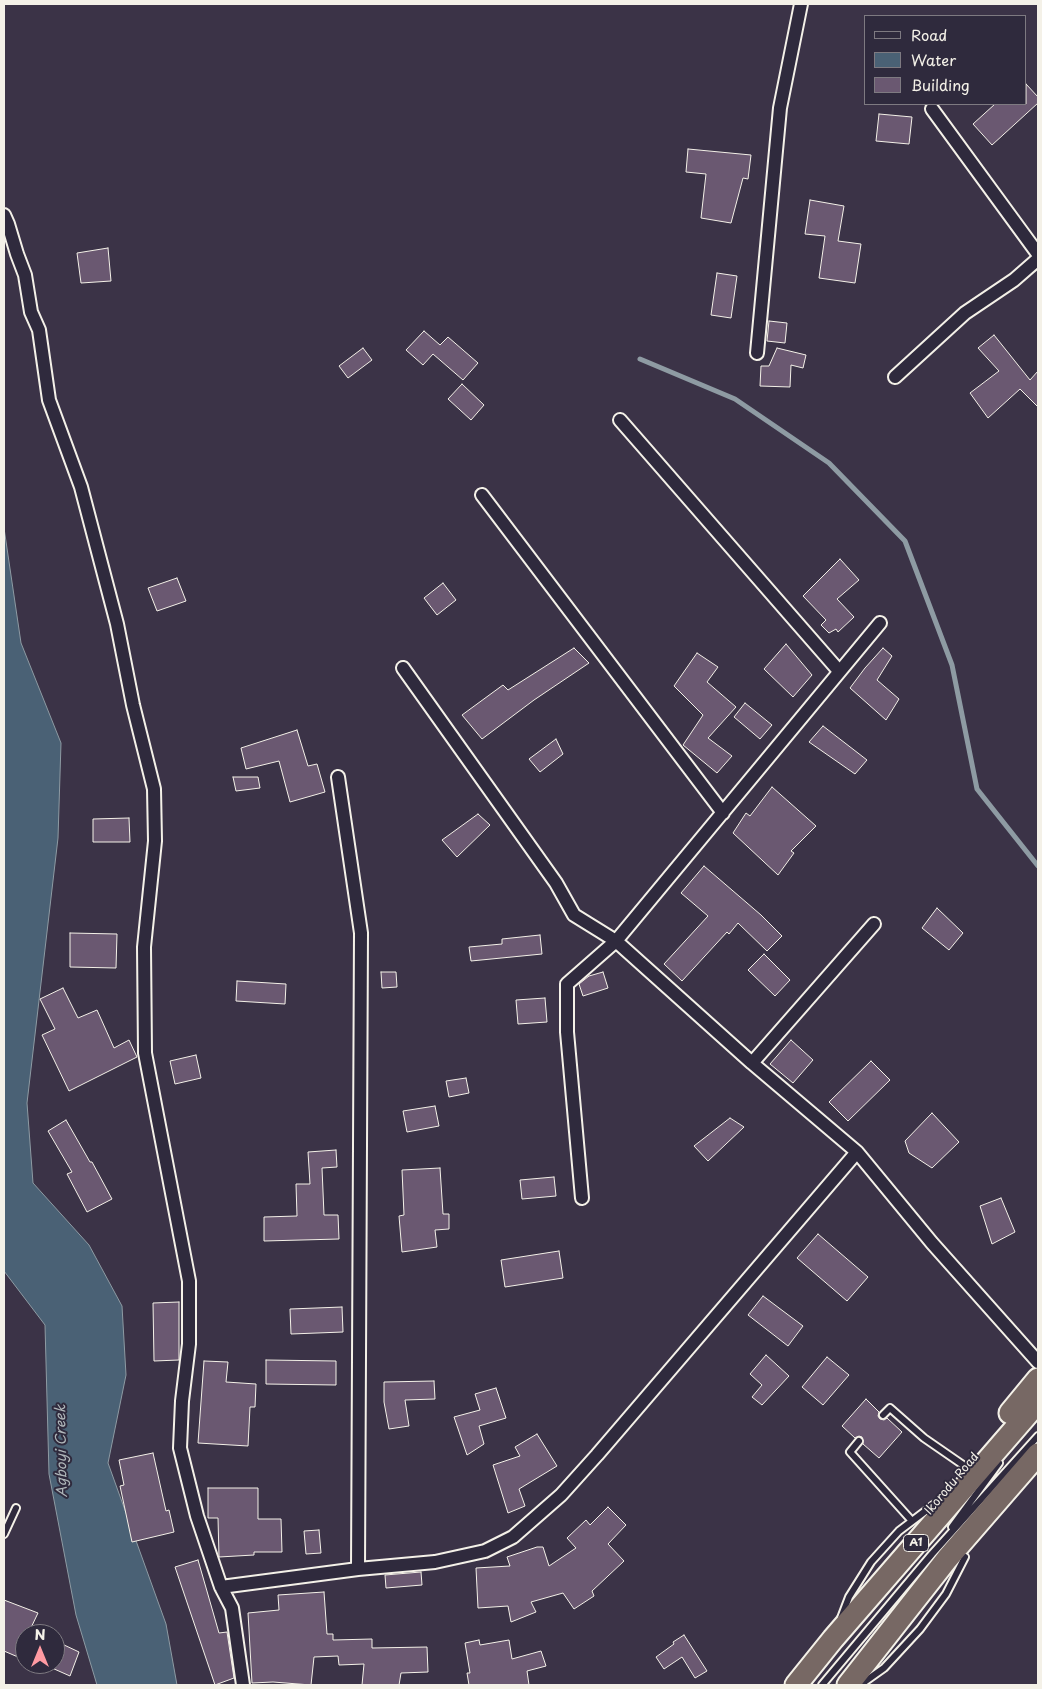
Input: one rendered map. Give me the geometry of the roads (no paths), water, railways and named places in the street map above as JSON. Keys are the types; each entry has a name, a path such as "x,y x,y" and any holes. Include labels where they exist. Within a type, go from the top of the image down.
{"highway":[{"name":"Ikorodu Road","path":"833,1639 910,1535 1038,1379"},
{"name":"Ikorodu Road","path":"796,1685 833,1639 1038,1402"},
{"path":"856,1681 947,1559 1038,1454"},
{"path":"856,1681 1038,1474"}],"street":[{"path":"758,353 780,108 801,4"},
{"path":"932,109 1038,254"},
{"path":"4,215 25,275 31,312 39,330 48,400 80,487 117,624 133,705 154,789 155,841 144,947 145,1053 189,1281 189,1344 182,1401 180,1448 196,1516 221,1587 232,1608 243,1685"},
{"path":"895,377 965,313 1014,280 1038,259"},
{"path":"620,420 839,672"},
{"path":"482,495 723,813"},
{"path":"582,1198 568,1032 568,984 616,941 880,623"},
{"path":"403,668 556,883 574,915 616,941 857,1152 932,1243 1038,1362"},
{"path":"338,777 361,932 358,1569"},
{"path":"752,1062 874,924"},
{"path":"221,1587 358,1569 435,1562 484,1551 513,1537 561,1494 597,1456 857,1152"}],"lane":[{"path":"883,1415 890,1408 924,1438 966,1467"},
{"path":"822,1685 932,1554 1038,1436"},
{"path":"859,1441 850,1452 912,1521"},
{"path":"932,1554 1003,1457"},
{"path":"833,1639 849,1597 870,1562 899,1531 936,1503"},
{"path":"4,1534 16,1508"}],"water":[{"name":"Agboyi Creek","path":"4,528 21,643 61,743 58,838 27,1103 33,1183 89,1245 122,1306 126,1375 108,1463 166,1624 177,1685 97,1685 76,1615 49,1474 45,1325 4,1271"}],"waterway":[{"path":"640,359 735,399 829,463 905,541 952,665 977,789 1038,866"}]}
